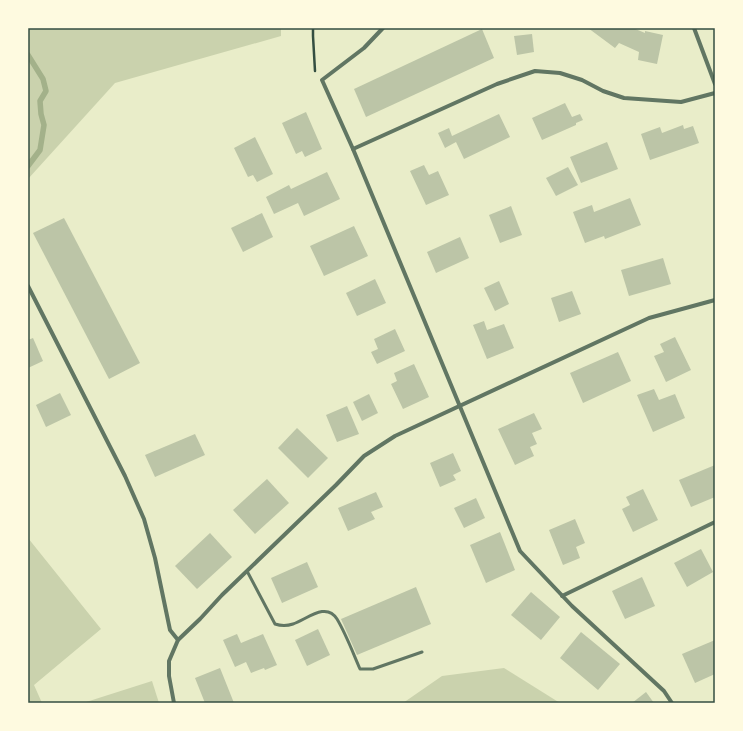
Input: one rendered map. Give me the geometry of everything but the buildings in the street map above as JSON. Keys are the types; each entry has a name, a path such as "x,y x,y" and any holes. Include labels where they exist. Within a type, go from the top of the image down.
{"street":[{"path":"383,28 364,48 322,80 353,149 520,551 572,606 664,691 672,703"},
{"path":"694,28 715,84"},
{"path":"353,149 497,84 535,71 560,73 582,80 603,91 624,98 682,102 715,93"},
{"path":"28,286 124,476 144,519 156,558 170,630 178,640"},
{"path":"174,703 169,676 169,661 178,640 364,456 395,436 649,318 715,300"},
{"path":"562,596 715,522"}],"lane":[{"path":"247,571 275,624 282,626 293,624 321,612 328,611 336,617 360,669 373,669 422,652"}],"path":[{"path":"313,28 316,74"}],"green space":[{"path":"28,28 281,28 281,36 115,83 28,179"},
{"path":"28,538 101,629 34,685 42,703 28,703"},
{"path":"504,668 560,703 403,703 442,676"},
{"path":"152,681 159,703 83,703"}],"waterway":[{"path":"28,55 43,79 46,91 40,101 44,125 40,150 28,166"}]}
